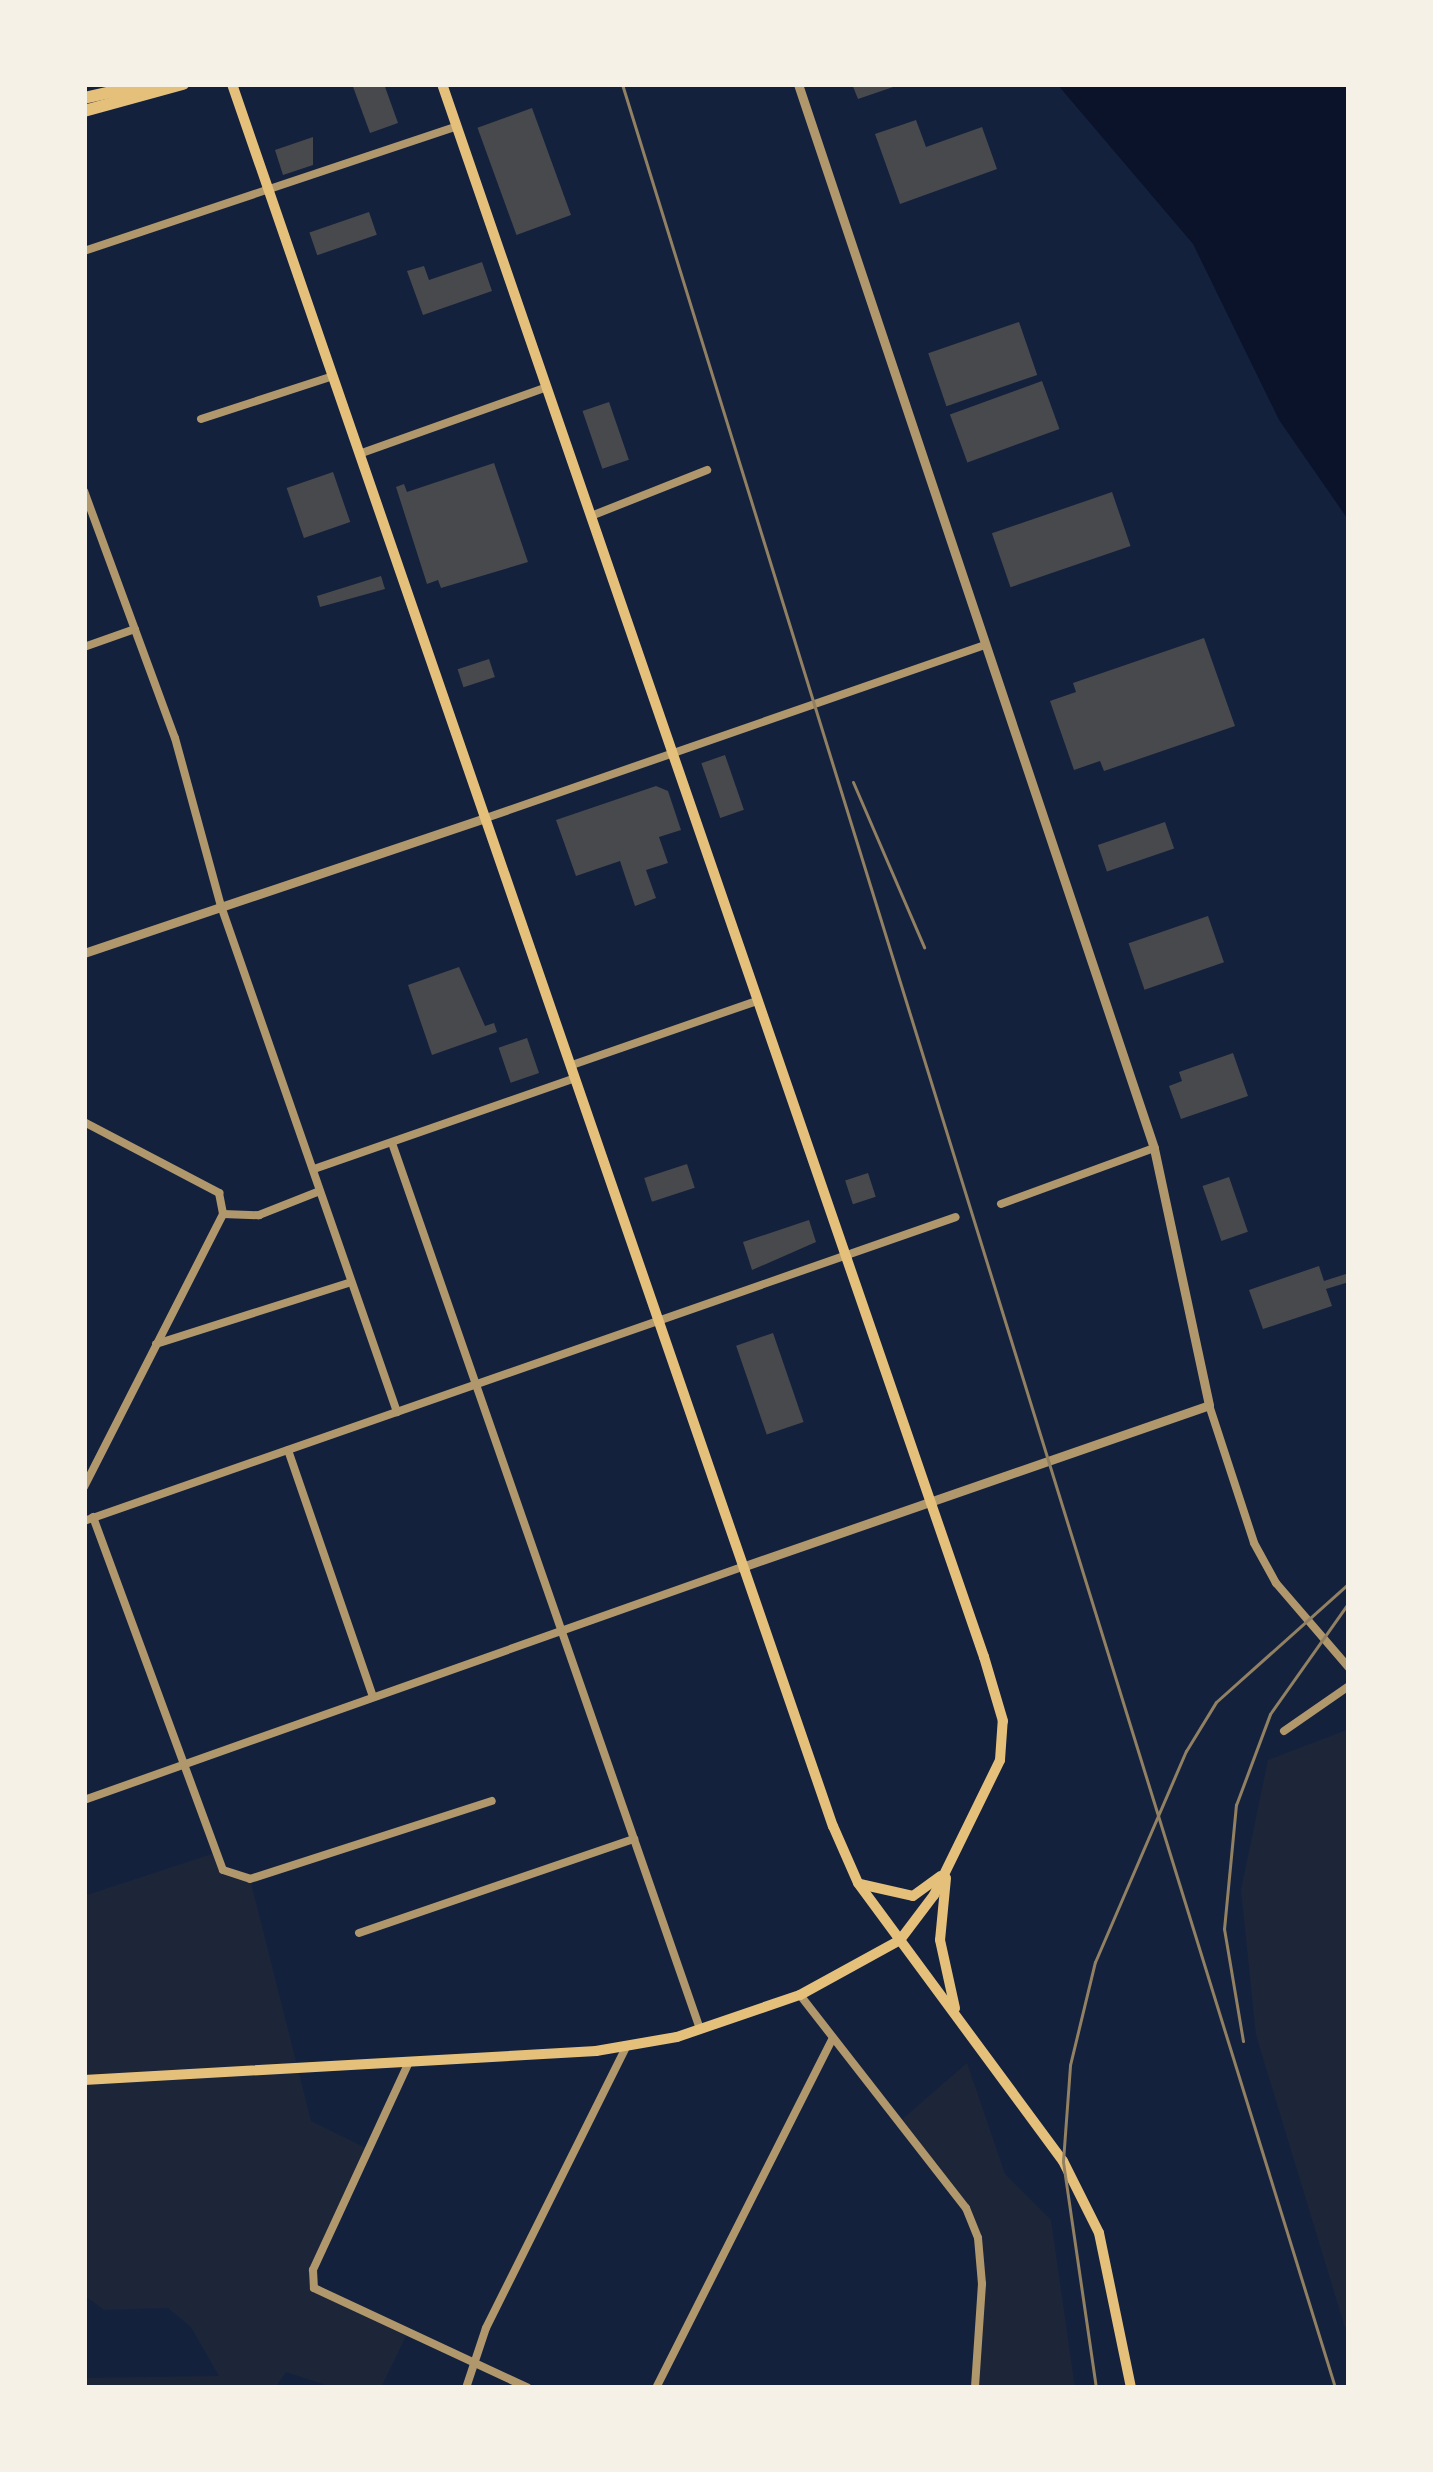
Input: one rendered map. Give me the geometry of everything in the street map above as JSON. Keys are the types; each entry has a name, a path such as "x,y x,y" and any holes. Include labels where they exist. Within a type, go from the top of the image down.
{"highway":[{"path":"84,98 147,84"},
{"path":"84,111 183,84"}],"main road":[{"path":"232,84 742,1567 858,1883 1064,2161 1099,2233 1131,2388"},
{"path":"84,2080 626,2046 700,2029 800,1995 900,1940 947,1869 988,1793 1003,1721 442,84"},
{"path":"858,1883 913,1896 947,1869"},
{"path":"947,1869 940,1940 955,2010"}],"street":[{"path":"798,84 1154,1148 1209,1405 1254,1543 1276,1582 1349,1668"},
{"path":"84,251 455,127"},
{"path":"201,418 333,376"},
{"path":"359,454 544,388"},
{"path":"588,517 707,470"},
{"path":"84,490 135,629 220,906 314,1169 317,1192 397,1412"},
{"path":"84,646 135,629"},
{"path":"84,952 985,645"},
{"path":"314,1169 757,1001"},
{"path":"84,1122 219,1193 223,1214 85,1480"},
{"path":"392,1143 700,2029"},
{"path":"1001,1204 1154,1148"},
{"path":"223,1214 260,1215 317,1192"},
{"path":"492,1801 250,1879 223,1870 89,1519 956,1217"},
{"path":"155,1344 348,1282"},
{"path":"84,1800 930,1498 1209,1405"},
{"path":"288,1450 374,1697"},
{"path":"1284,1731 1349,1686"},
{"path":"359,1933 634,1839"},
{"path":"800,1995 966,2208 978,2238 975,2388"},
{"path":"656,2388 832,2039"},
{"path":"466,2388 486,2329 626,2046"},
{"path":"410,2061 313,2282 318,2294 528,2388"}],"shaded area":[{"path":"1057,84 1349,84 1349,521 1279,420 1193,244"},
{"path":"1349,1729 1349,2341 1256,2035 1241,1890 1268,1760"},
{"path":"215,1853 223,1870 250,1879 311,2121 368,2149 313,2270 314,2288 406,2336 381,2388 335,2388 286,2372 275,2388 84,2388 84,2378 219,2376 191,2327 168,2308 104,2310 84,2295 84,1896"},
{"path":"967,2063 1005,2174 1051,2220 1075,2388 975,2388 978,2238 966,2208 898,2123"}],"building":[{"path":"352,84 384,84 398,123 370,133"},
{"path":"852,84 899,84 899,85 858,99"},
{"path":"532,108 571,215 516,235 477,128"},
{"path":"916,120 926,147 982,127 997,169 900,204 875,134"},
{"path":"313,137 313,165 283,175 275,150"},
{"path":"369,212 377,235 317,255 309,233"},
{"path":"482,262 492,291 423,315 407,271 424,266 429,280"},
{"path":"1019,322 1037,375 946,406 928,353"},
{"path":"1042,381 1059,429 967,462 950,415"},
{"path":"609,402 629,460 602,469 583,411"},
{"path":"494,463 528,562 441,588 438,580 427,584 396,487 404,484 407,492"},
{"path":"333,472 350,522 304,538 287,488"},
{"path":"1112,492 1131,546 1010,587 992,533"},
{"path":"381,576 385,589 320,607 317,596"},
{"path":"1204,638 1235,726 1104,771 1100,761 1074,770 1050,701 1076,692 1073,683"},
{"path":"489,659 495,677 463,687 458,669"},
{"path":"725,755 744,810 720,818 701,763"},
{"path":"656,786 668,791 681,830 659,837 668,863 646,870 656,898 635,906 620,861 576,876 556,820"},
{"path":"1165,822 1174,848 1107,872 1098,845"},
{"path":"1208,916 1224,962 1145,990 1129,943"},
{"path":"459,967 485,1026 494,1023 497,1032 432,1055 408,985"},
{"path":"527,1038 539,1073 511,1083 499,1048"},
{"path":"1233,1053 1248,1096 1181,1119 1169,1086 1182,1081 1179,1072"},
{"path":"687,1164 695,1188 652,1202 644,1178"},
{"path":"868,1173 876,1197 853,1204 845,1180"},
{"path":"1229,1177 1248,1232 1221,1241 1203,1186"},
{"path":"809,1220 816,1242 752,1270 743,1242"},
{"path":"1319,1266 1324,1281 1349,1273 1349,1282 1326,1289 1332,1306 1263,1329 1249,1290"},
{"path":"773,1333 804,1422 767,1435 736,1346"}],"railway":[{"path":"622,84 1335,2388"},
{"path":"853,782 924,947"},
{"path":"1096,2388 1063,2161 1070,2065 1095,1962 1186,1751 1216,1702 1349,1583"},
{"path":"1243,2041 1224,1929 1236,1805 1270,1714 1349,1602"}]}
